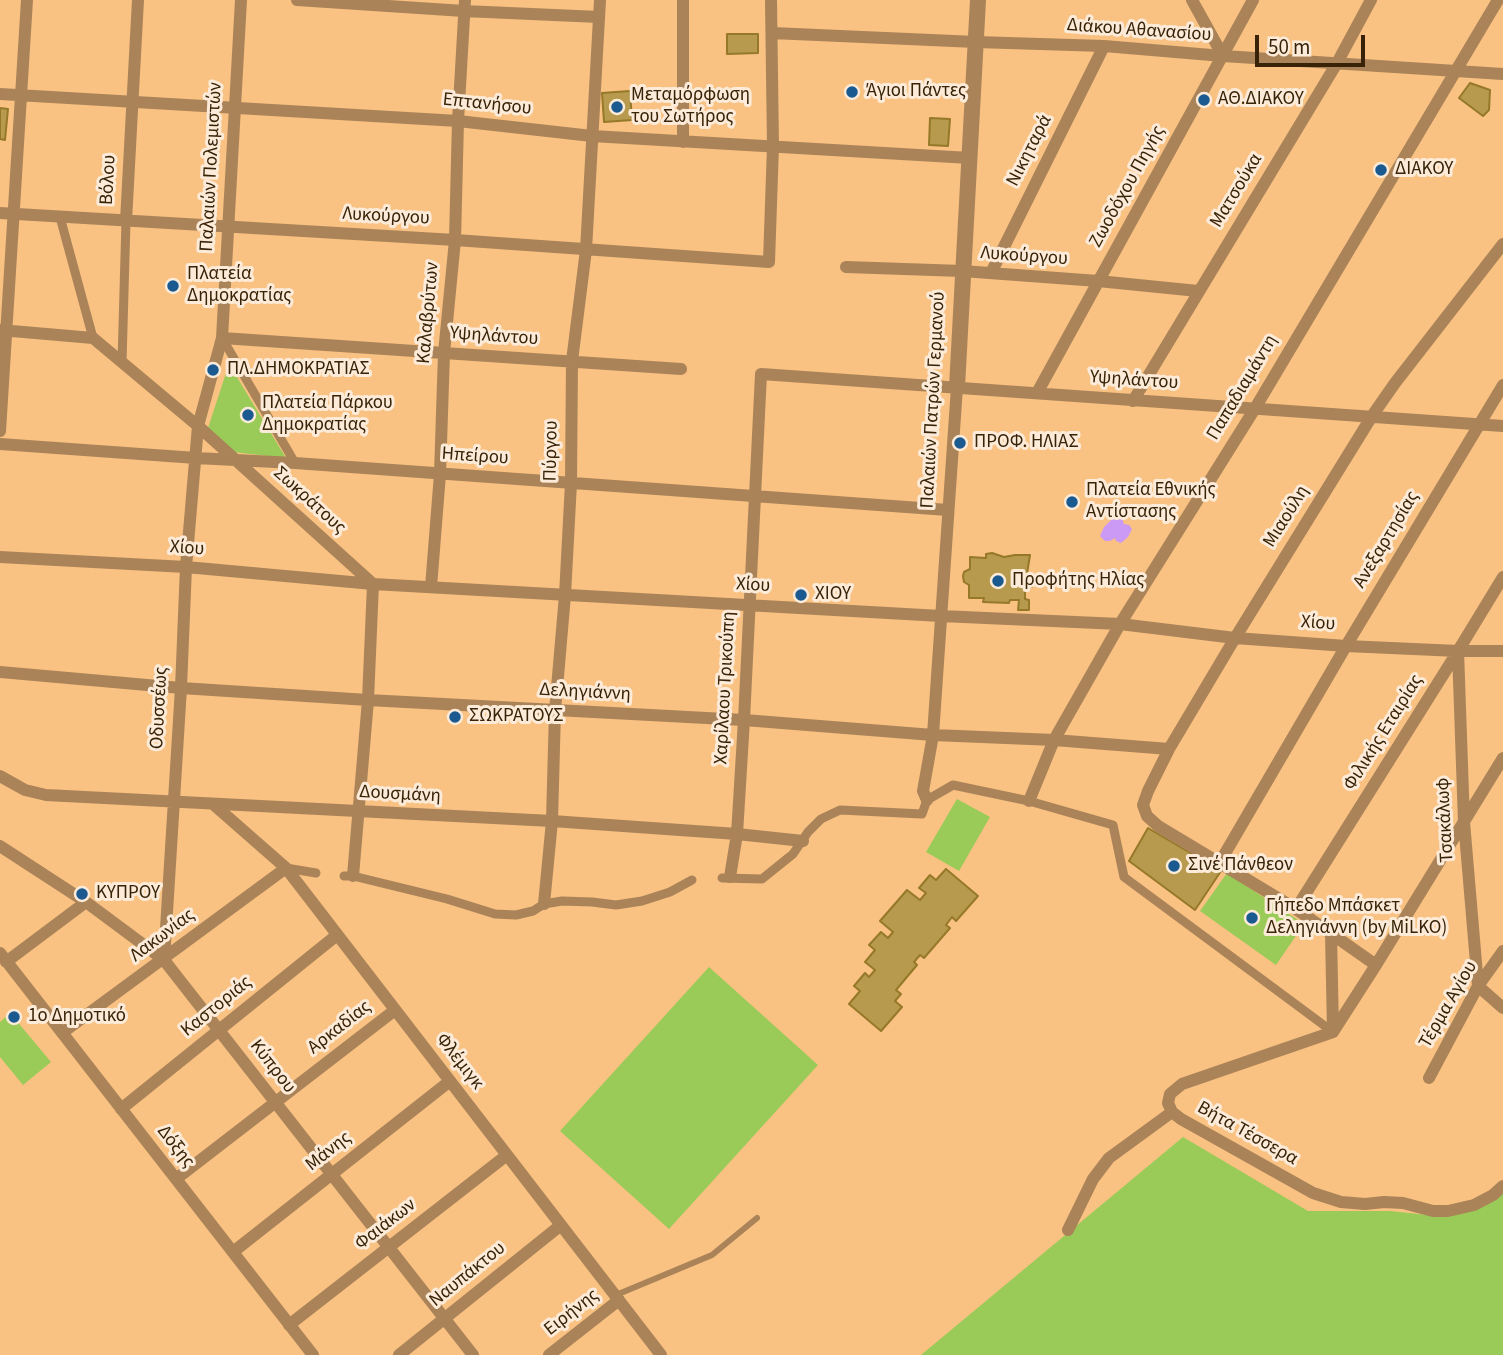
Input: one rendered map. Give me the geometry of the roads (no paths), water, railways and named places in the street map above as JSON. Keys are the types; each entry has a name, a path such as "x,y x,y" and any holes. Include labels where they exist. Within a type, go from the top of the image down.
{"street":[{"path":"0,431 3,330 15,214 27,0"},
{"name":"Βόλου","path":"122,362 126,221 138,0"},
{"name":"Παλαιών Πολεμιστών","path":"196,458 198,426 222,338 241,0"},
{"path":"297,0 465,6 598,17"},
{"name":"Πύργου","path":"544,904 552,821 555,711 571,483 572,361 586,250 600,0"},
{"path":"683,0 683,142"},
{"path":"771,0 773,146"},
{"name":"Παλαιών Πατρών Γερμανού","path":"927,800 923,792 933,735 957,387 978,0"},
{"path":"1192,0 1223,56"},
{"name":"Ζωοδόχου Πηγής","path":"1037,393 1253,0"},
{"name":"Ματσούκα","path":"1133,401 1337,63 1371,0"},
{"name":"Παπαδιαμάντη","path":"1029,801 1054,740 1120,624 1254,410 1499,0"},
{"name":"Καλαβρύτων","path":"431,587 440,474 444,353 454,240 465,6"},
{"name":"Διάκου Αθανασίου","path":"772,33 1104,46 1503,74"},
{"name":"Νικηταρά","path":"990,274 1104,46"},
{"name":"Επτανήσου","path":"0,94 458,121 592,136 970,158"},
{"name":"Λυκούργου","path":"0,214 454,240 769,262 773,146"},
{"path":"3,330 93,338 60,217"},
{"name":"Μιαούλη","path":"1220,862 1158,826 1147,816 1143,805 1148,791 1169,749 1235,638 1372,416 1503,244"},
{"name":"Λυκούργου","path":"846,267 962,271 1199,291"},
{"name":"Σωκράτους","path":"93,338 198,426 373,584"},
{"path":"222,338 295,463"},
{"name":"Υψηλάντου","path":"222,338 681,369"},
{"name":"Υψηλάντου","path":"761,374 1503,426"},
{"name":"Χαρίλαου Τρικούπη","path":"726,878 737,834 761,374"},
{"name":"Ανεξαρτησίας","path":"1220,862 1503,384"},
{"name":"Ηπείρου","path":"0,444 948,510"},
{"name":"Οδυσσέως","path":"164,960 186,567 196,458"},
{"name":"Χίου","path":"0,557 186,567 373,584 1120,624 1235,638 1346,646 1503,651"},
{"name":"Φιλικής Εταιρίας","path":"1296,909 1503,577"},
{"path":"373,584 368,701 359,812 348,876 447,899 495,914 516,915 533,911 544,904 562,901 616,905 642,901 670,892 692,880"},
{"name":"Τσακάλωφ","path":"1458,651 1464,822 1478,986"},
{"name":"Δεληγιάννη","path":"0,672 368,701 744,720 1169,749"},
{"path":"1332,1032 1503,758"},
{"name":"Δουσμάνη","path":"0,776 25,790 47,796 552,821 803,841"},
{"path":"726,878 762,879 793,854 821,819 840,810 922,814 927,800 953,785 1029,801 1112,825 1124,877 1332,1032"},
{"name":"Φλέμιγκ","path":"213,804 286,868 661,1355"},
{"name":"Κύπρου","path":"0,846 86,902 164,960 473,1355"},
{"path":"1220,862 1296,909 1376,965"},
{"path":"286,868 316,873"},
{"name":"Λακωνίας","path":"62,1034 286,868"},
{"path":"3,958 86,902"},
{"path":"1331,933 1332,1032"},
{"name":"Καστοριάς","path":"121,1109 337,935"},
{"name":"Τέρμα Αγίου","path":"1429,1078 1478,986 1503,951"},
{"name":"Δόξης","path":"3,958 313,1355"},
{"path":"1478,986 1503,1008"},
{"name":"Αρκαδίας","path":"176,1179 395,1010"},
{"name":"Βήτα Τέσσερα","path":"1332,1032 1181,1084 1170,1094 1168,1103 1172,1112 1323,1198 1364,1204 1403,1203 1433,1211 1448,1211 1474,1205 1503,1186"},
{"name":"Μάνης","path":"233,1252 450,1081"},
{"path":"1068,1230 1093,1179 1109,1158 1172,1112"},
{"name":"Φαιάκων","path":"289,1325 507,1155"},
{"name":"Ναυπάκτου","path":"399,1355 561,1225"},
{"name":"Ειρήνης","path":"549,1355 617,1298"}],"lane":[{"path":"617,1298 712,1255 757,1218"}],"place":[{"name":"Άγιοι Πάντες","path":"852,92"},
{"name":"ΑΘ.ΔΙΑΚΟΥ","path":"1204,100"},
{"name":"Μεταμόρφωση του Σωτήρος","path":"617,107"},
{"name":"ΔΙΑΚΟΥ","path":"1381,170"},
{"name":"Πλατεία Δημοκρατίας","path":"173,286"},
{"name":"ΠΛ.ΔΗΜΟΚΡΑΤΙΑΣ","path":"213,370"},
{"name":"Πλατεία Πάρκου Δημοκρατίας","path":"248,415"},
{"name":"ΠΡΟΦ. ΗΛΙΑΣ","path":"960,443"},
{"name":"Πλατεία Εθνικής Αντίστασης","path":"1072,502"},
{"name":"Προφήτης Ηλίας","path":"998,581"},
{"name":"ΧΙΟΥ","path":"801,595"},
{"name":"ΣΩΚΡΑΤΟΥΣ","path":"455,717"},
{"name":"Σινέ Πάνθεον","path":"1174,866"},
{"name":"ΚΥΠΡΟΥ","path":"82,894"},
{"name":"Γήπεδο Μπάσκετ Δεληγιάννη (by MiLKO)","path":"1252,918"},
{"name":"1ο Δημοτικό","path":"14,1017"}]}
